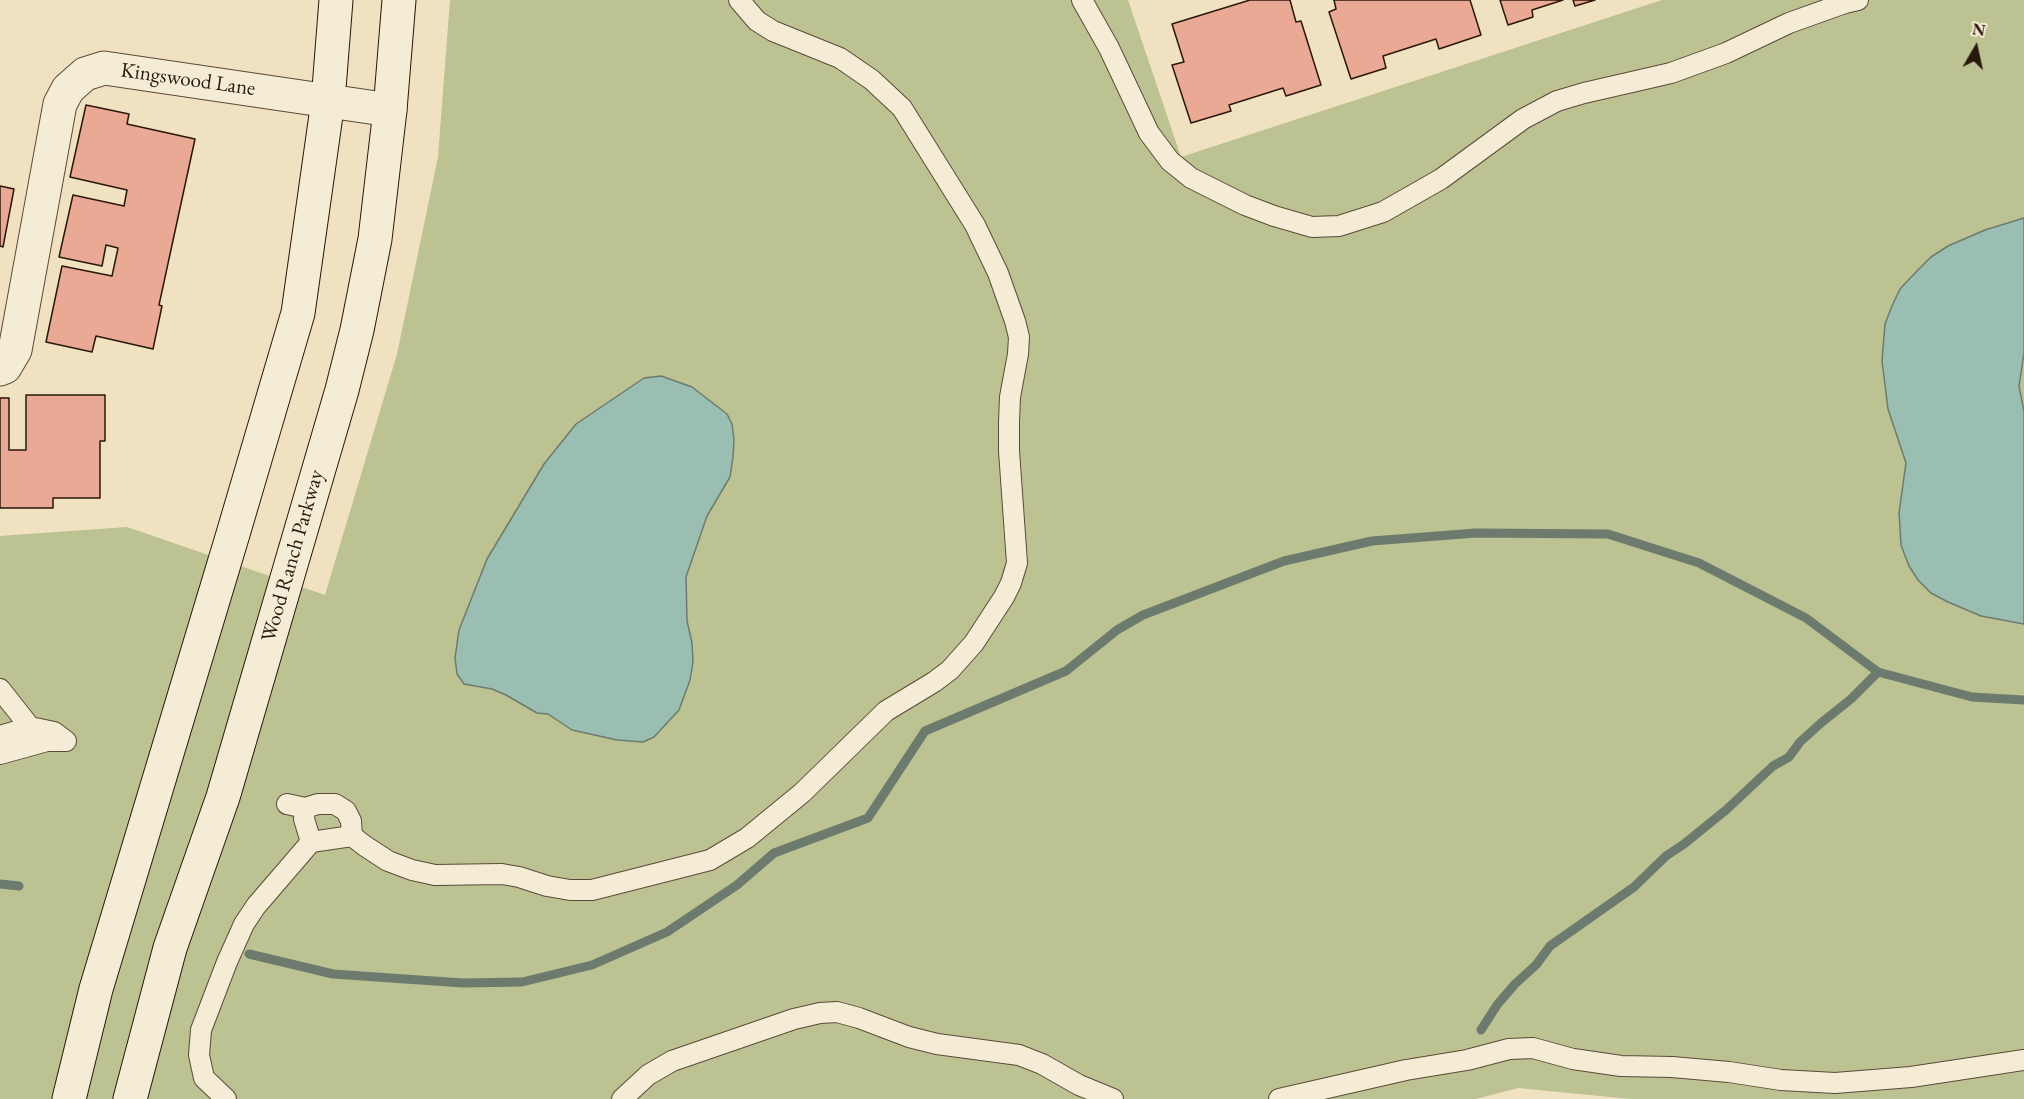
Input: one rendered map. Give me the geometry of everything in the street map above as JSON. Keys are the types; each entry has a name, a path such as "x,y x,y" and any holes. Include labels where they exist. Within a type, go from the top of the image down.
{"main road":[{"path":"69,1099 96,989 298,312 328,101 336,0"},
{"name":"Wood Ranch Parkway","path":"130,1099 170,948 223,797 342,390 357,330 375,239 390,110 399,0"},
{"name":"Kingswood Lane","path":"0,369 5,367 15,350 60,104 68,89 85,74 104,68 390,110"}],"lane":[{"path":"352,836 387,861 412,870 435,875 519,876 547,886 570,890 592,890 710,860 747,838 802,793 886,711 950,670 974,644 1011,583 1017,563 1017,547 1009,452 1009,423 1018,337 1008,300 987,248 902,108 872,80 840,58 773,31 757,21 739,0"},
{"path":"1082,0 1109,48 1149,133 1170,161 1191,178 1245,206 1312,226 1339,226 1383,212 1441,179 1523,118 1557,101 1671,74 1789,23 1858,0"},
{"path":"0,689 30,727"},
{"path":"0,736 30,727 54,732 66,741 47,741 0,754"},
{"path":"311,842 296,806 335,804 346,811 351,821 352,836"},
{"path":"226,1099 204,1078 199,1056 201,1030 244,924 256,906 311,842 352,836"},
{"path":"622,1099 648,1075 672,1061 794,1019 837,1012 909,1037 937,1044 1019,1055 1113,1099"},
{"path":"1279,1099 1406,1070 1467,1060 1509,1049 1533,1048 1574,1059 1622,1066 1672,1067 1781,1080 1835,1083 1911,1077 2024,1060"}],"green space":[{"path":"450,0 1128,0 1181,157 1662,0 2024,0 2024,1099 1631,1099 1518,1088 1476,1099 0,1099 0,536 127,527 325,595 397,354 438,157"}],"water":[{"path":"2024,218 2024,353 2019,386 2024,411 2024,624 1981,616 1948,602 1931,593 1918,580 1909,566 1901,545 1899,513 1906,463 1888,409 1882,361 1885,324 1900,289 1916,272 1931,257 1948,246 1985,230"},
{"path":"661,376 692,387 727,414 732,424 733,457 730,477 707,516 686,577 687,621 693,662 690,680 679,710 654,737 643,742 617,740 572,730 548,714 537,713 492,689 464,684 457,674 455,658 459,630 487,559 544,464 576,424 644,378"}],"building":[{"path":"1250,0 1290,0 1296,22 1301,21 1321,85 1286,96 1283,88 1229,105 1231,111 1191,123 1172,65 1184,62 1172,24"},
{"path":"1334,0 1470,0 1481,35 1439,49 1436,39 1383,56 1386,68 1351,79 1329,12 1336,9"},
{"path":"1500,0 1563,0 1532,10 1533,17 1508,25"},
{"path":"1573,0 1595,0 1575,6"},
{"path":"86,105 129,114 127,124 195,139 159,305 162,306 153,349 96,336 92,352 46,342 62,266 112,276 118,248 106,245 102,266 59,257 73,195 124,206 127,190 70,177"},
{"path":"0,186 14,189 3,247 0,246"},
{"path":"26,395 105,395 105,441 100,441 100,498 53,498 53,508 0,508 0,398 9,398 9,450 26,450"}],"waterway":[{"path":"249,954 333,974 463,983 522,982 592,965 667,932 737,885 774,853 868,818 925,731 1066,671 1117,630 1143,615 1284,561 1372,541 1476,533 1608,534 1699,563 1806,618 1878,672 1972,697 2024,700"},
{"path":"1481,1030 1497,1005 1536,965 1550,946 1634,887 1666,856 1726,810 1773,766 1789,757 1800,742 1851,699 1878,672"},
{"path":"0,884 19,886"}]}
